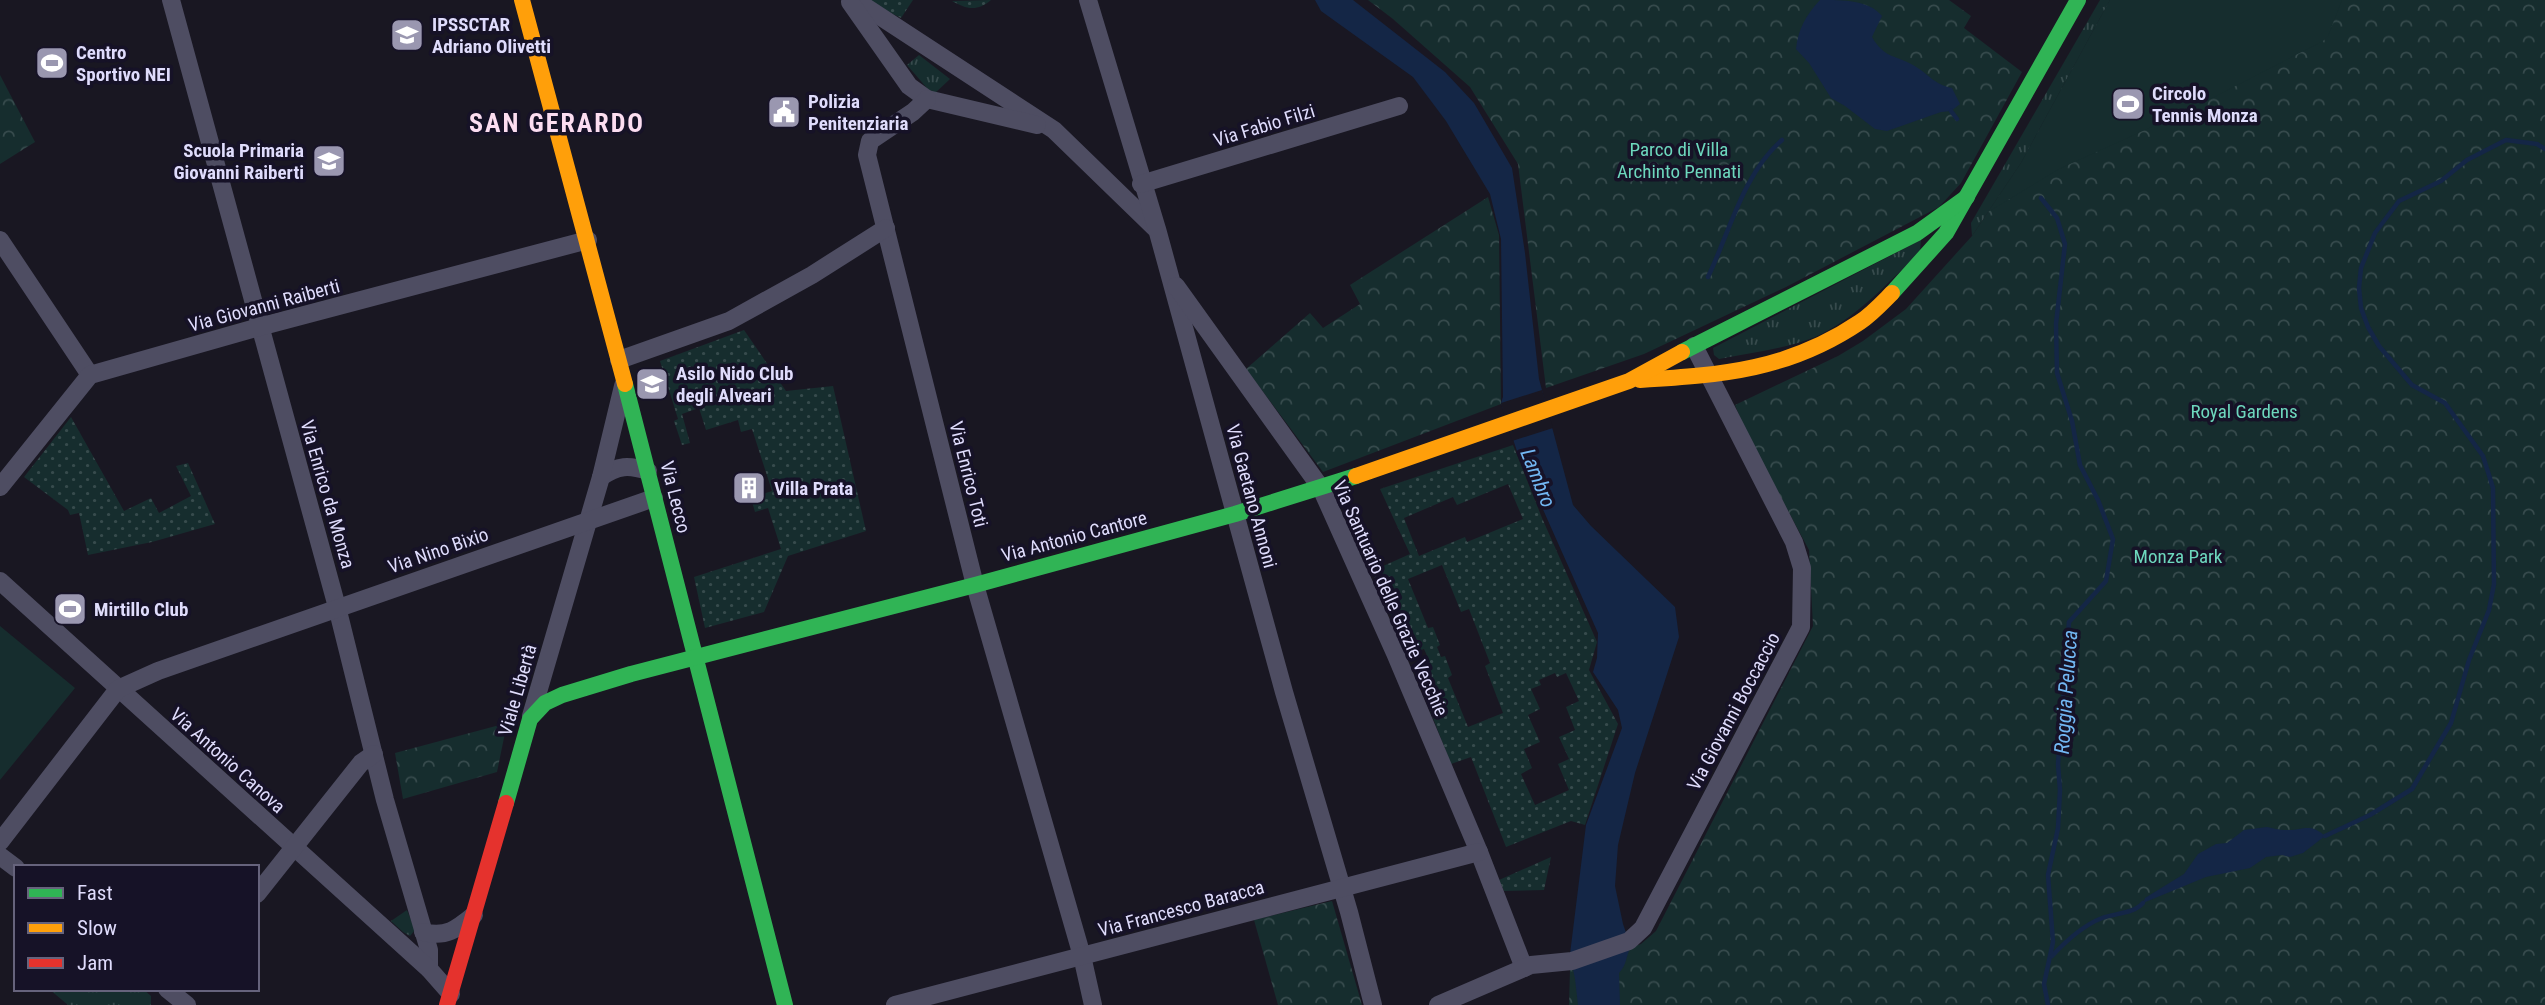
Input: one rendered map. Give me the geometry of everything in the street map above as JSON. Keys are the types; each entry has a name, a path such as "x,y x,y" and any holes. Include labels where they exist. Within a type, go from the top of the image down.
{"main road":[{"name":"Via Lecco","path":"522,0 624,379 785,1005"},
{"path":"1629,382 1710,376 1755,369 1812,350 1861,321 1903,283 1946,233 2078,0"},
{"path":"1629,382 1694,345 1917,233 1967,197"},
{"name":"Via Antonio Cantore","path":"530,719 540,707 555,697 631,674 1235,514 1321,488 1629,382"},
{"name":"Viale Libertà","path":"449,999 530,719"}],"street":[{"name":"Via Enrico da Monza","path":"171,0 429,950 429,969"},
{"path":"849,0 909,86 927,99 949,102 1054,130"},
{"path":"856,0 1054,130 1157,229"},
{"name":"Via Gaetano Annoni","path":"1088,0 1141,184 1157,229 1373,1005"},
{"path":"897,69 914,48 924,46"},
{"path":"949,102 957,96 961,71"},
{"name":"Via Enrico Toti","path":"927,99 913,112 870,141 867,155 975,585 1082,956 1093,1005"},
{"name":"Via Fabio Filzi","path":"1141,184 1399,106"},
{"path":"619,360 729,321 812,275 886,228"},
{"path":"0,240 90,375 0,487"},
{"name":"Via Giovanni Raiberti","path":"90,375 587,240"},
{"name":"Via Santuario delle Grazie Vecchie","path":"1168,274 1321,488 1531,965"},
{"name":"Via Giovanni Boccaccio","path":"1531,965 1572,961 1629,941 1643,928 1801,627 1802,568 1794,542 1694,345"},
{"name":"Viale Libertà","path":"530,719 589,521 619,411 624,379"},
{"path":"601,477 618,467 630,465 648,471"},
{"name":"Via Nino Bixio","path":"118,689 158,671 337,607 654,498"},
{"name":"Via Antonio Canova","path":"0,581 429,969"},
{"path":"0,842 118,689"},
{"path":"259,891 361,763 374,754"},
{"name":"Via Francesco Baracca","path":"895,1005 1479,852"},
{"path":"424,932 436,936 448,933 474,915"},
{"path":"1438,1005 1531,965"},
{"path":"429,969 449,999"}],"green space":[{"path":"865,0 913,0 901,18"},
{"path":"991,0 972,8 952,1"},
{"name":"Parco di Villa Archinto Pennati","path":"1368,0 1949,0 1971,16 1964,28 2022,72 1961,183 1939,207 1786,287 1644,354 1546,388 1518,164 1470,87"},
{"path":"2100,0 2110,0 2021,163 1972,236 1971,223"},
{"name":"Monza Park","path":"2110,0 2545,0 2545,1005 1569,1005 1570,970 1641,944 1656,931 1813,626 1809,550 1746,432 1735,405 1838,356 1906,309 1972,236 2021,163"},
{"name":"Circolo Tennis Monza","path":"2110,0 2342,0 2328,36 2323,41 2189,110 2059,169 1988,212 2021,163"},
{"path":"919,55 950,79 933,95 907,65"},
{"path":"0,75 35,142 0,164"},
{"path":"1488,197 1499,235 1501,404 1323,472 1246,369 1310,313 1323,328 1360,304 1350,285"},
{"path":"1921,240 1920,252 1871,299 1830,329 1815,337 1780,348 1719,359 1714,355 1713,348"},
{"path":"744,330 786,391 833,386 866,531 788,556 764,612 705,628 694,577 781,549 768,508 755,512 751,498 772,491 752,429 741,432 738,420 706,430 699,408 682,414 690,443 682,445 674,421 678,419 660,361"},
{"path":"71,417 124,511 151,498 159,513 191,496 176,466 188,463 215,524 152,542 88,555 79,513 70,515 68,510 24,477"},
{"path":"1513,445 1597,642 1589,670 1618,724 1585,825 1571,821 1506,847 1471,757 1451,764 1414,670 1430,662 1424,649 1408,655 1372,571 1410,554 1380,489","holes":["1508,484 1523,519 1467,542 1465,537 1419,556 1404,518 1453,497 1457,505","1442,565 1461,612 1469,609 1490,663 1485,666 1503,713 1468,727 1448,678 1452,675 1445,656 1441,657 1437,647 1440,645 1433,627 1428,628 1408,579","1555,673 1557,677 1566,673 1579,701 1566,707 1575,730 1559,737 1569,759 1558,764 1569,790 1535,805 1521,774 1532,768 1524,749 1540,742 1528,715 1540,709 1531,689 1541,685 1539,680"]},
{"path":"0,626 75,688 0,780"},
{"path":"507,723 497,772 403,799 395,753"},
{"path":"1551,857 1544,890 1504,891 1499,880"},
{"path":"1332,901 1362,1005 1278,1005 1254,920"},
{"path":"407,910 415,930 410,936 391,921"},
{"path":"51,991 145,991 151,996 151,1005 68,1005"}],"water":[{"name":"Lambro","path":"1315,0 1353,0 1445,72 1474,103 1512,168 1525,253 1539,379 1573,505 1591,526 1675,607 1679,637 1635,773 1618,845 1615,886 1631,947 1619,973 1620,1005 1578,1005 1570,954 1586,825 1622,728 1618,710 1593,672 1597,658 1598,633 1517,451 1501,403 1501,239 1490,194 1446,121 1413,77 1321,11"},
{"path":"1820,0 1855,2 1877,11 1882,16 1872,37 1876,44 1940,84 1952,88 1960,104 1951,111 1887,131 1875,129 1831,98 1809,63 1796,49 1803,23"},
{"path":"2267,827 2285,830 2310,828 2325,836 2303,853 2290,857 2266,857 2250,868 2206,877 2143,903 2145,898 2184,874 2198,854 2216,844 2227,843 2244,830"}],"pier":[{"path":"1542,390 1553,428 1512,441 1501,403"}],"waterway":[{"name":"Roggia Pelucca","path":"1951,111 1957,119"},
{"path":"1708,277 1747,186 1757,169 1782,140"},
{"path":"2325,836 2370,815 2412,789 2451,723 2469,660 2489,610 2494,584 2493,488 2483,456 2445,403 2412,385 2379,346 2361,308 2361,268 2375,233 2399,201 2441,181 2467,160 2506,140 2537,144 2545,149"},
{"name":"Roggia Pelucca","path":"2041,198 2057,218 2065,244 2056,324 2057,373 2072,421 2080,465 2098,500 2113,539 2106,581 2069,622 2058,764 2058,828 2048,875 2053,942 2044,984 2048,1005"},
{"path":"2052,956 2088,925 2102,918 2124,913 2143,903"}],"traffic: fast":[{"path":"1892,293 1946,233 2078,0"},
{"path":"1682,352 1917,233 1967,197"},
{"path":"625,384 785,1005"},
{"path":"506,803 530,719 545,703 562,695 631,674 1235,514 1356,476"}],"traffic: slow":[{"path":"522,0 625,384"},
{"path":"1640,380 1699,376 1781,360 1834,338 1864,319 1892,293"},
{"path":"1356,476 1629,381 1682,352"}],"traffic: jam":[{"path":"447,1005 506,803"}],"place":[{"name":"IPSSCTAR Adriano Olivetti","path":"407,35"},
{"name":"Centro Sportivo NEI","path":"52,63"},
{"name":"Circolo Tennis Monza","path":"2128,104"},
{"name":"Polizia Penitenziaria","path":"784,112"},
{"name":"Scuola Primaria Giovanni Raiberti","path":"329,161"},
{"name":"Asilo Nido Club degli Alveari","path":"652,384"},
{"name":"Villa Prata","path":"749,488"},
{"name":"Mirtillo Club","path":"70,609"}],"district":[{"name":"SAN GERARDO","path":"557,123"}],"park label":[{"name":"Royal Gardens","path":"2244,411"}]}
